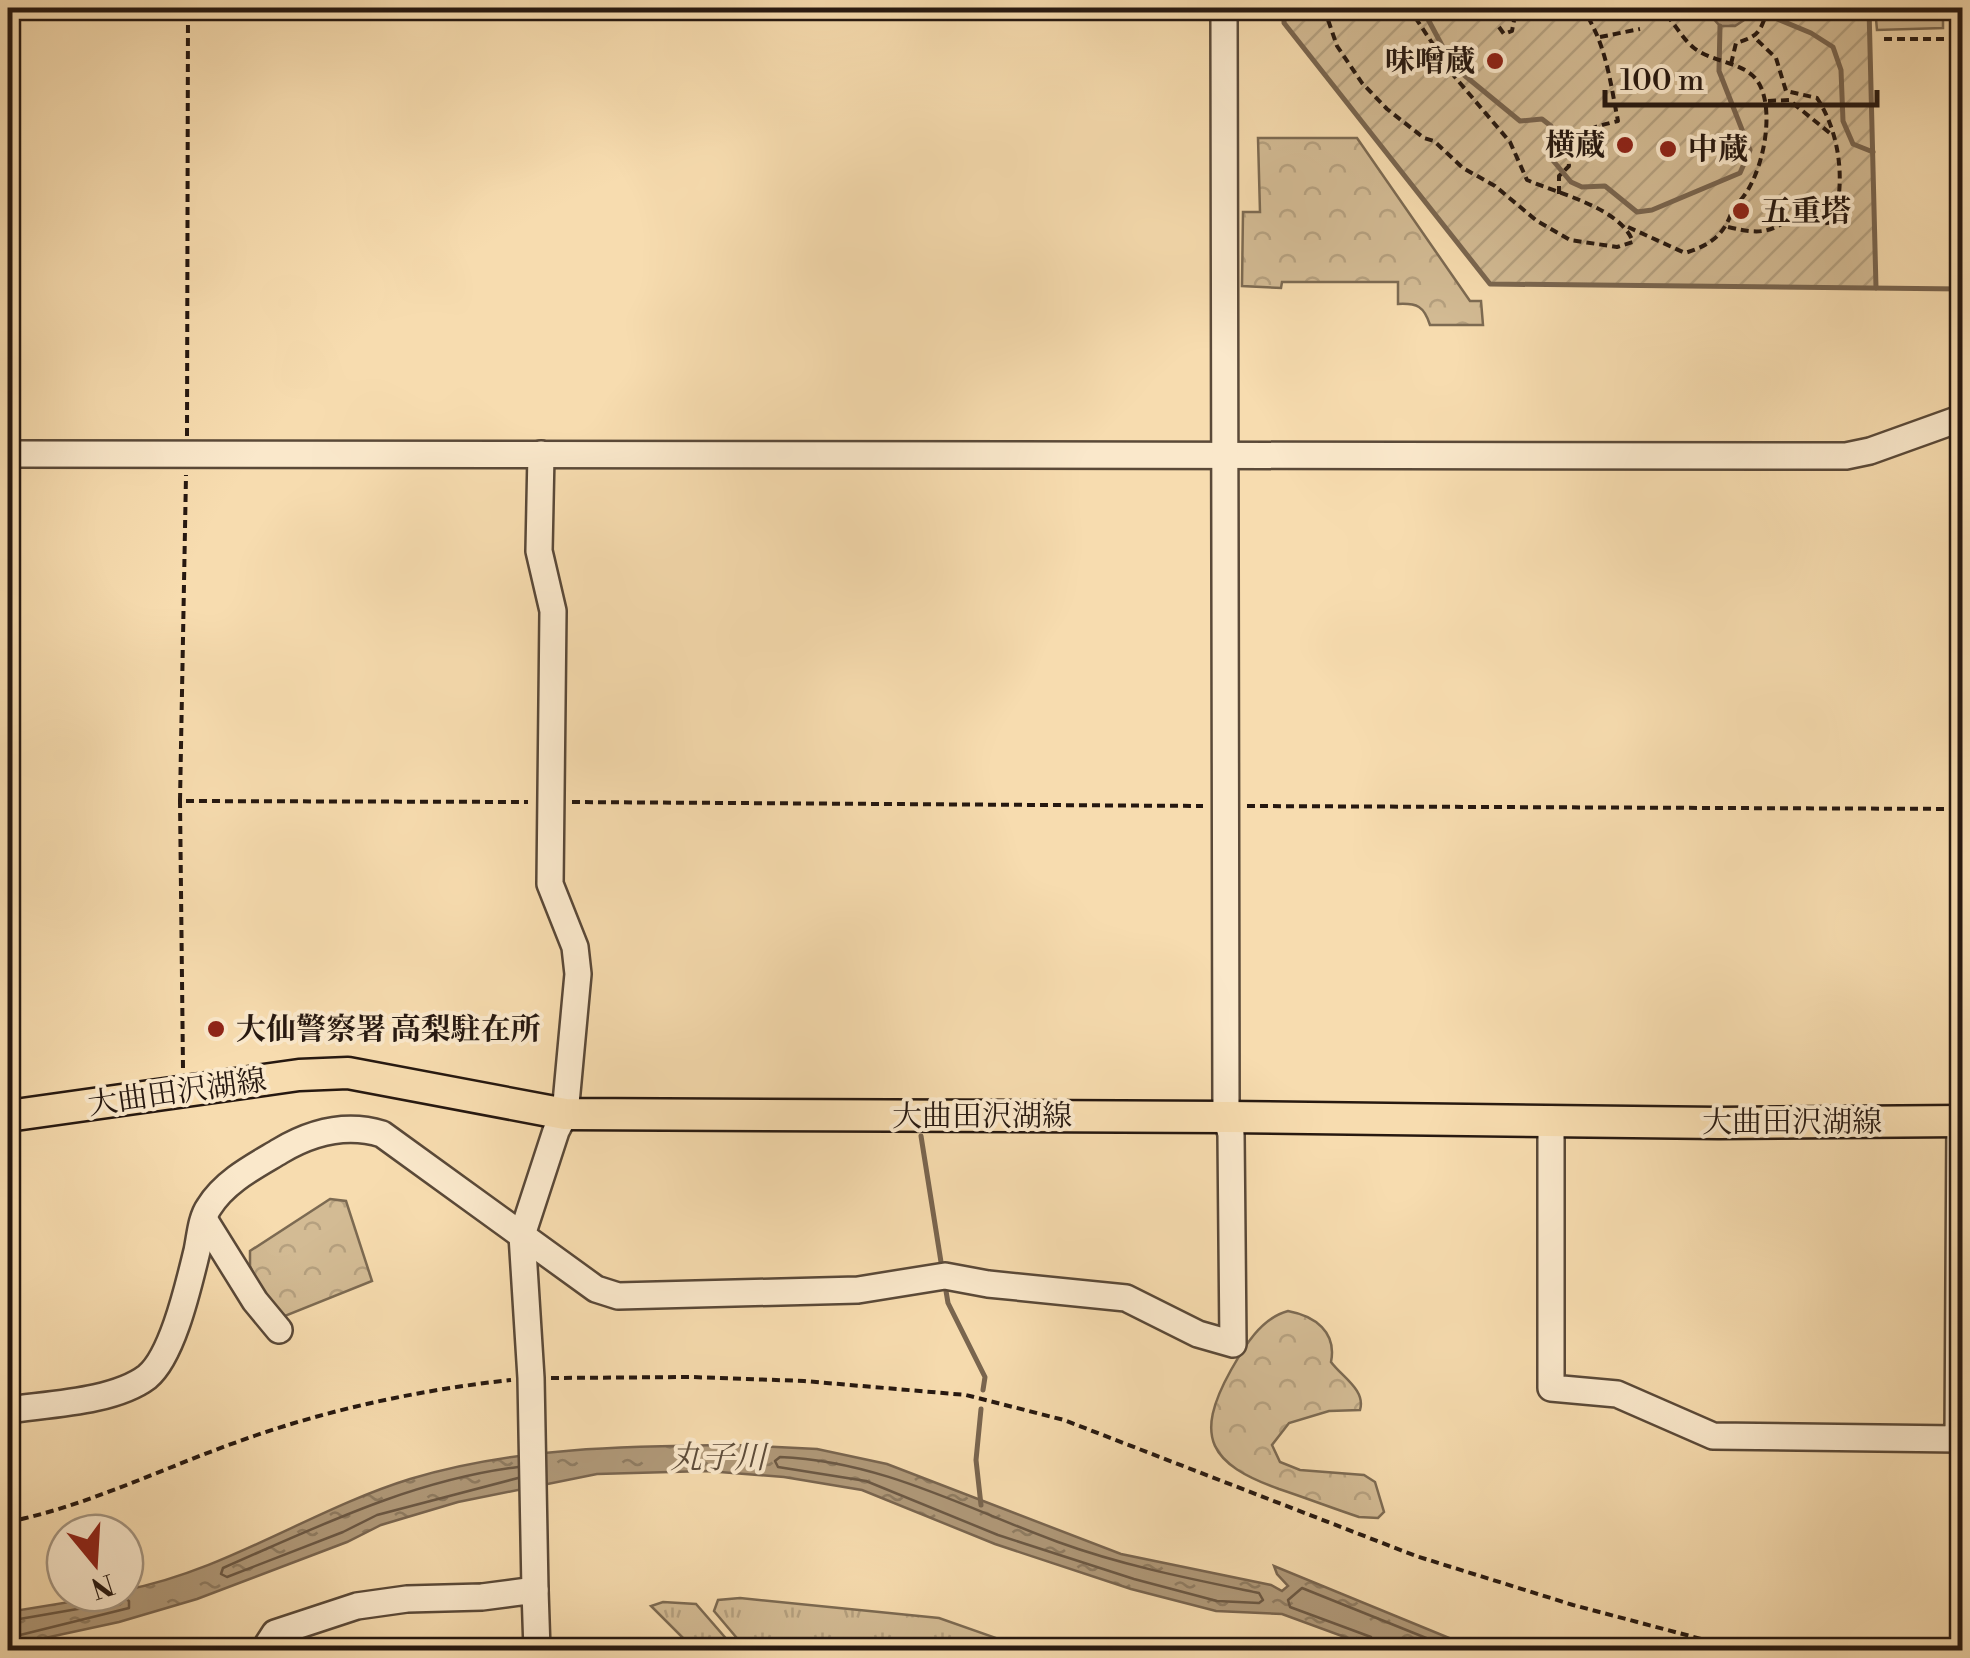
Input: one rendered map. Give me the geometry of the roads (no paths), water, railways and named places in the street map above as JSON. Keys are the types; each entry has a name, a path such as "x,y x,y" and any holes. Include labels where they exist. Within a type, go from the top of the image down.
{"main road":[{"name":"大曲田沢湖線","path":"8,1116 299,1076 348,1073 565,1114 1226,1116 1719,1124 1962,1121"}],"street":[{"path":"8,1410 115,1393 146,1378 162,1362 193,1268 206,1209 224,1189 300,1139 361,1128 382,1134 596,1289 618,1296 858,1290 944,1276 1126,1298 1198,1334 1233,1344 1230,1134 1226,1116 1224,8"},
{"path":"8,454 1846,456 1962,418"},
{"path":"537,1650 531,1383 522,1235 565,1114 578,974 576,947 550,884 553,611 539,551 541,454"},
{"path":"1551,1119 1551,1388 1617,1394 1713,1436 1960,1439 1962,1121"},
{"path":"204,1220 255,1302 279,1330"},
{"path":"264,1650 274,1633 358,1606 535,1590"}],"water":[{"path":"1710,8 1759,8 1735,26 1720,26 1711,16"},
{"name":"丸子川","path":"736,1445 817,1449 887,1464 1121,1554 1271,1585 1282,1591 1288,1586 1274,1566 1454,1640 1493,1650 1380,1650 1282,1614 1216,1611 1131,1589 995,1544 862,1490 784,1477 707,1471 597,1474 458,1502 381,1525 347,1542 197,1599 119,1622 8,1646 8,1612 45,1606 45,1613 145,1613 145,1585 198,1569 410,1479 490,1460 613,1448"}],"waterway":[{"path":"1284,8 1284,23 1490,284 1962,289"},
{"path":"1422,8 1453,66 1520,121 1542,119 1551,126 1550,157 1571,182 1582,187 1605,186 1637,212 1652,210 1740,173 1750,150 1719,71 1720,26"},
{"path":"1869,8 1876,288"},
{"path":"1758,11 1811,33 1833,47 1841,70 1843,121 1853,144 1873,152"},
{"path":"921,1136 941,1262"},
{"path":"946,1291 948,1303 985,1377 983,1390"},
{"path":"981,1409 976,1460 981,1505"}],"place":[{"name":"味噌蔵","path":"1495,61"},
{"name":"横蔵","path":"1625,145"},
{"name":"中蔵","path":"1668,149"},
{"name":"五重塔","path":"1741,211"},
{"name":"大仙警察署 高梨駐在所","path":"216,1029"}]}
